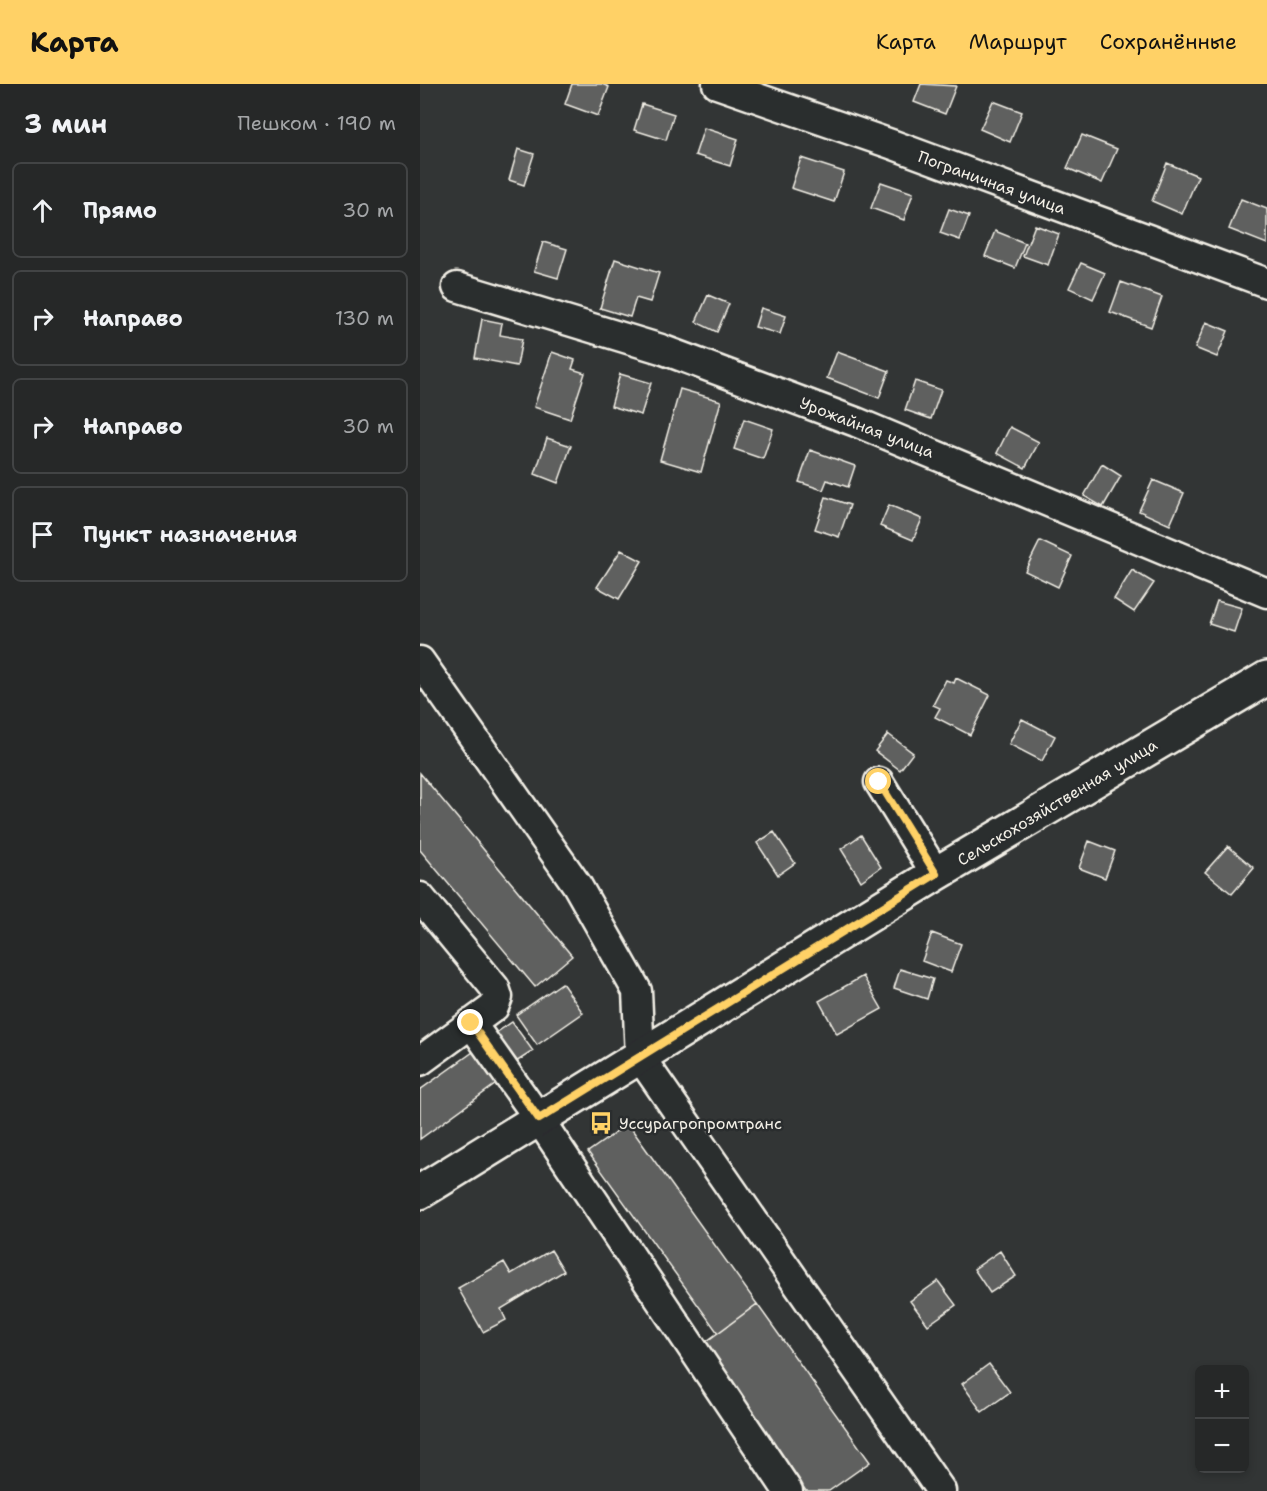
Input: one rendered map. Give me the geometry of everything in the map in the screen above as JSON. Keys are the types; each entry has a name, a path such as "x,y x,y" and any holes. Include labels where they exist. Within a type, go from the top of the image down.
{"main road":[{"name":"Сельскохозяйственная улица","path":"420,1192 936,874 1267,678"}],"lane":[{"name":"Пограничная улица","path":"717,84 891,144 1267,282"},
{"name":"Урожайная улица","path":"457,287 661,349 834,414 1070,509 1267,593"},
{"path":"420,661 577,885 632,981 637,991 640,1057 941,1491"},
{"path":"879,782 936,874"},
{"path":"420,897 495,988 498,997 494,1007 420,1061"},
{"path":"471,1023 539,1119 788,1491"}],"building":[{"path":"572,84 602,84 609,87 598,116 565,104"},
{"path":"921,84 956,86 945,114 914,102"},
{"path":"993,101 1022,112 1010,142 980,129"},
{"path":"642,104 674,114 666,140 634,130"},
{"path":"704,128 738,139 730,166 695,155"},
{"path":"1082,135 1117,149 1102,183 1067,168"},
{"path":"518,149 534,154 524,185 509,180"},
{"path":"801,158 844,172 834,202 791,188"},
{"path":"1167,163 1198,176 1182,214 1152,201"},
{"path":"881,182 913,193 904,220 871,208"},
{"path":"1241,199 1267,209 1267,244 1229,229"},
{"path":"949,209 969,216 960,240 940,233"},
{"path":"1035,225 1059,234 1048,265 1023,256"},
{"path":"995,231 1025,243 1015,268 985,256"},
{"path":"543,242 567,249 558,278 534,271"},
{"path":"615,259 659,273 650,302 636,298 630,317 600,308"},
{"path":"1081,263 1105,273 1093,299 1069,288"},
{"path":"1121,282 1162,297 1151,327 1110,312"},
{"path":"708,295 729,304 717,332 696,322"},
{"path":"761,308 786,316 780,334 755,327"},
{"path":"482,319 502,323 500,335 522,339 517,366 475,358"},
{"path":"1206,322 1228,331 1217,357 1195,348"},
{"path":"552,352 575,360 572,369 585,373 570,419 534,407"},
{"path":"837,352 889,371 879,398 827,378"},
{"path":"620,374 651,383 641,415 611,406"},
{"path":"915,381 941,390 931,419 905,410"},
{"path":"680,389 721,401 701,472 660,460"},
{"path":"744,419 773,429 763,459 734,449"},
{"path":"1010,427 1039,442 1025,468 997,453"},
{"path":"547,438 571,446 558,483 535,474"},
{"path":"810,450 855,466 848,487 827,480 823,490 799,482"},
{"path":"1102,464 1121,476 1103,507 1084,496"},
{"path":"1153,480 1184,493 1170,525 1139,511"},
{"path":"826,497 850,505 839,537 815,529"},
{"path":"889,505 922,519 913,540 880,526"},
{"path":"1040,541 1072,556 1058,587 1025,571"},
{"path":"621,550 642,561 619,599 597,587"},
{"path":"1132,570 1154,583 1134,612 1114,599"},
{"path":"1217,601 1242,608 1234,632 1209,624"},
{"path":"956,678 990,695 970,735 935,717 940,708 933,705 946,680 954,683"},
{"path":"1022,719 1055,736 1042,761 1009,744"},
{"path":"888,734 913,753 900,770 875,751"},
{"path":"420,773 572,956 535,987 420,850"},
{"path":"774,832 795,863 778,875 757,843"},
{"path":"861,835 881,867 861,881 841,849"},
{"path":"1089,841 1115,851 1105,878 1079,868"},
{"path":"1228,846 1254,868 1232,894 1205,872"},
{"path":"932,933 961,944 951,972 922,961"},
{"path":"900,969 933,979 927,999 894,988"},
{"path":"863,976 882,1009 837,1034 819,1001"},
{"path":"562,983 583,1013 537,1045 516,1015"},
{"path":"512,1022 533,1051 513,1064 493,1035"},
{"path":"473,1052 496,1084 420,1139 420,1090"},
{"path":"628,1124 757,1304 718,1333 588,1152"},
{"path":"551,1250 564,1271 501,1309 506,1320 483,1332 458,1288 504,1262 511,1274"},
{"path":"1000,1251 1016,1276 990,1293 974,1269"},
{"path":"938,1281 956,1305 928,1325 910,1301"},
{"path":"757,1304 870,1462 829,1491 806,1491 703,1344"},
{"path":"989,1364 1010,1392 982,1412 962,1384"}],"place":[{"name":"Уссурагропромтранс","path":"601,1123"}],"route":[{"path":"471,1023 539,1119 936,874 879,782"}]}
